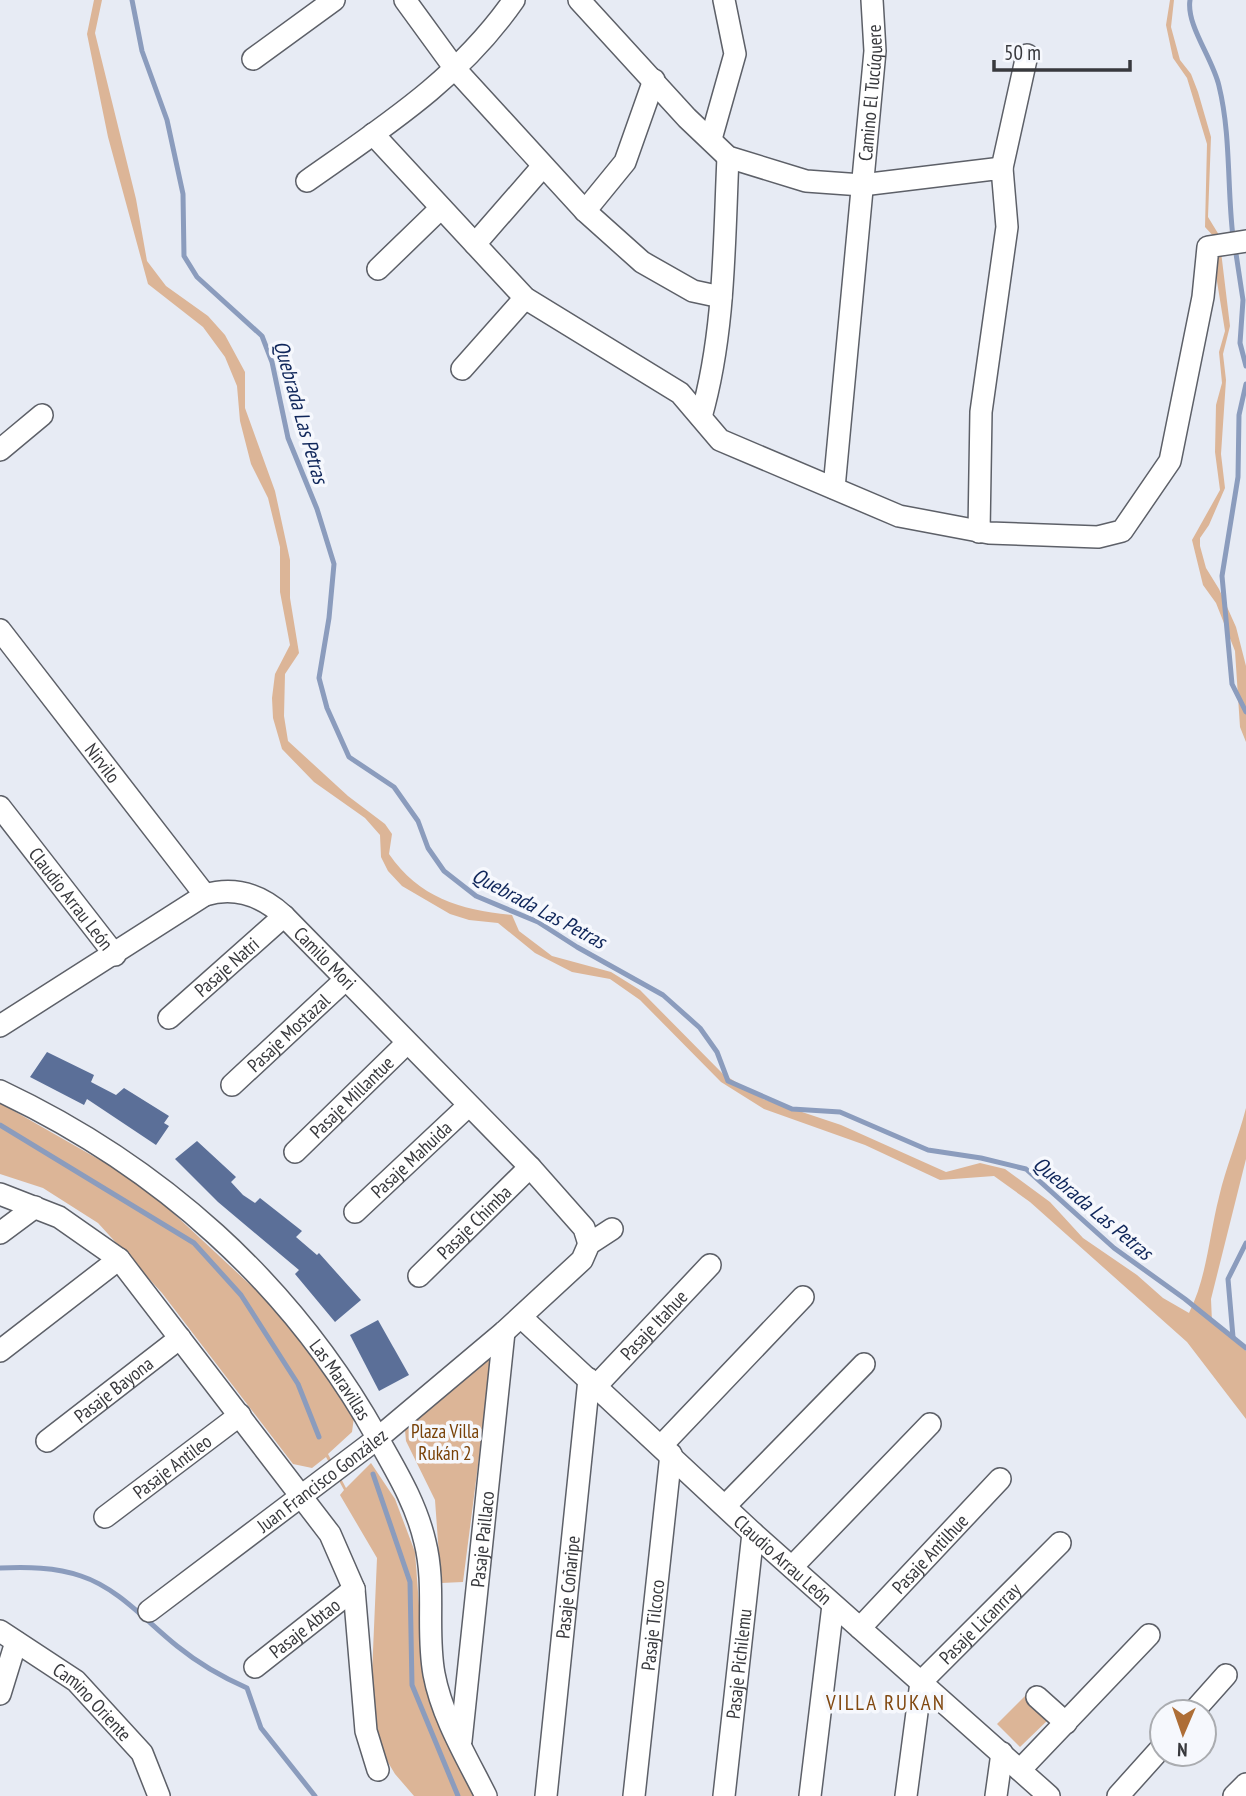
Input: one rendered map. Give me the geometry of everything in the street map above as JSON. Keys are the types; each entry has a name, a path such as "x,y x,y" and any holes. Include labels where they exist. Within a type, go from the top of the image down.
{"street":[{"path":"253,59 334,0"},
{"path":"405,0 456,70 585,211 642,262 693,291 721,297"},
{"path":"307,181 456,70 494,29 514,0"},
{"path":"579,0 687,118 728,157 806,181 862,185 1002,168"},
{"path":"711,139 735,54 724,0"},
{"name":"Camino El Tucúquere","path":"834,488 875,51 872,0"},
{"path":"979,532 981,412 1007,227 1002,168 1027,55"},
{"path":"585,211 625,162 654,80"},
{"path":"373,134 525,298 680,393 720,440 899,516 979,532 1098,537 1122,531 1170,461 1203,297 1208,247 1246,241"},
{"path":"701,417 711,382 721,297 728,157"},
{"path":"475,244 543,166"},
{"path":"378,269 442,208"},
{"path":"462,369 525,298"},
{"path":"0,450 42,415"},
{"name":"Nirvilo","path":"0,630 205,895"},
{"name":"Claudio Arrau León","path":"0,807 115,956"},
{"name":"Camilo Mori","path":"0,1027 115,956 205,895 220,890 242,891 284,916 530,1167 584,1228 589,1244"},
{"name":"Pasaje Natri","path":"169,1018 284,916"},
{"name":"Pasaje Mostazal","path":"232,1085 345,980"},
{"name":"Pasaje Millantue","path":"296,1152 407,1042"},
{"name":"Las Maravillas","path":"0,1091 92,1139 165,1190 208,1226 267,1283 298,1319 355,1396 404,1482 425,1542 431,1579 434,1673 440,1699 486,1796"},
{"name":"Pasaje Mahuida","path":"355,1212 468,1105"},
{"name":"Pasaje Chimba","path":"419,1276 530,1167"},
{"path":"0,1194 35,1207 84,1233 119,1259 330,1534 354,1589 366,1731 378,1770"},
{"path":"0,1233 35,1207"},
{"name":"Juan Francisco González","path":"149,1611 300,1494 378,1438 504,1332 582,1260 589,1244 612,1229"},
{"path":"0,1351 119,1259"},
{"name":"Pasaje Itahue","path":"593,1382 710,1265"},
{"path":"666,1450 803,1297"},
{"name":"Claudio Arrau León","path":"520,1317 753,1533 1049,1796"},
{"name":"Pasaje Paillaco","path":"460,1746 504,1332"},
{"name":"Pasaje Bayona","path":"47,1441 180,1338"},
{"path":"725,1506 864,1364"},
{"name":"Pasaje Coñaripe","path":"546,1796 593,1382"},
{"name":"Pasaje Antileo","path":"105,1517 240,1415"},
{"path":"792,1567 930,1424"},
{"name":"Pasaje Tilcoco","path":"634,1796 666,1450"},
{"name":"Pasaje Antilhue","path":"860,1628 1000,1479"},
{"name":"Pasaje Pichilemu","path":"724,1796 753,1533"},
{"name":"Pasaje Licanrray","path":"921,1682 1060,1543"},
{"name":"Pasaje Abtao","path":"255,1667 354,1589"},
{"path":"810,1796 833,1605"},
{"path":"1020,1770 1149,1635"},
{"path":"0,1694 8,1637"},
{"name":"Camino Oriente","path":"8,1637 76,1681 142,1753 159,1796"},
{"path":"1205,1698 1226,1675"},
{"path":"906,1796 921,1682"},
{"path":"1037,1697 1066,1723"},
{"path":"996,1796 1002,1753"},
{"path":"1118,1796 1148,1763"},
{"path":"1234,1796 1246,1784"}],"green space":[{"path":"94,0 102,0 95,33 136,199 147,261 166,286 208,316 225,335 245,372 245,408 275,491 290,560 290,598 299,653 285,674 284,716 288,741 348,796 385,824 392,834 389,854 401,869 428,891 475,910 512,915 519,931 552,956 611,972 640,990 723,1074 763,1099 841,1125 946,1172 980,1163 1005,1169 1050,1202 1083,1238 1137,1275 1163,1298 1189,1313 1204,1271 1222,1186 1246,1108 1246,1159 1211,1299 1212,1322 1246,1351 1246,1419 1187,1342 1030,1202 994,1176 940,1180 865,1145 764,1109 721,1082 640,1000 610,979 572,972 535,953 498,923 469,920 450,914 402,886 388,871 381,857 380,835 365,818 314,782 282,749 273,718 272,698 275,674 290,645 280,592 280,547 268,498 251,464 240,421 237,386 225,357 203,327 148,284 108,137 87,34"},
{"path":"1170,0 1174,0 1171,27 1180,60 1191,74 1211,137 1208,217 1219,235 1230,326 1223,354 1226,380 1221,454 1225,488 1209,525 1200,538 1200,546 1206,568 1236,627 1246,666 1246,742 1240,727 1235,651 1216,603 1203,585 1192,540 1220,490 1215,452 1216,405 1222,383 1219,352 1225,331 1215,269 1216,239 1205,227 1207,144 1187,78 1173,58 1166,25"},
{"path":"0,1103 142,1184 289,1321 354,1417 352,1432 328,1454 346,1488 371,1463 395,1499 415,1552 423,1659 479,1796 414,1796 395,1774 374,1739 372,1674 377,1558 340,1495 344,1490 326,1457 312,1468 293,1464 162,1293 98,1223 43,1188 0,1174"},
{"name":"Plaza Villa Rukán 2","path":"492,1356 463,1582 441,1583 435,1500 406,1441 405,1430"},
{"path":"1027,1694 1050,1718 1020,1747 997,1724"}],"building":[{"path":"47,1052 94,1075 91,1082 116,1095 124,1088 169,1116 164,1123 169,1126 156,1145 87,1099 84,1105 30,1077"},
{"path":"197,1141 236,1177 231,1182 243,1195 255,1203 260,1198 302,1231 296,1237 317,1255 319,1253 361,1300 335,1322 295,1274 299,1270 218,1202 175,1159"},
{"path":"378,1320 409,1375 379,1391 350,1335"}],"waterway":[{"name":"Quebrada Las Petras","path":"132,0 142,51 167,120 183,194 184,256 197,277 262,336 272,362 288,438 317,509 334,564 319,678 327,708 349,757 394,787 418,821 428,848 444,871 476,896 538,922 663,995 700,1028 717,1052 728,1081 792,1109 840,1112 928,1150 981,1158 1026,1169 1114,1248 1185,1299 1246,1348"},
{"path":"1190,0 1192,20 1216,76 1223,105 1233,237"},
{"path":"1235,247 1243,300 1240,343 1246,366"},
{"path":"1246,384 1239,415 1238,477 1222,576 1232,684 1246,712"},
{"path":"0,1125 194,1243 241,1295 298,1384 319,1437"},
{"path":"1233,1337 1228,1279 1246,1243"},
{"path":"373,1474 410,1582 412,1685 458,1796"},
{"path":"0,1568 51,1569 95,1581 132,1606 193,1658 247,1688 261,1728 315,1796"}],"district":[{"name":"VILLA RUKAN","path":"886,1702"}]}
